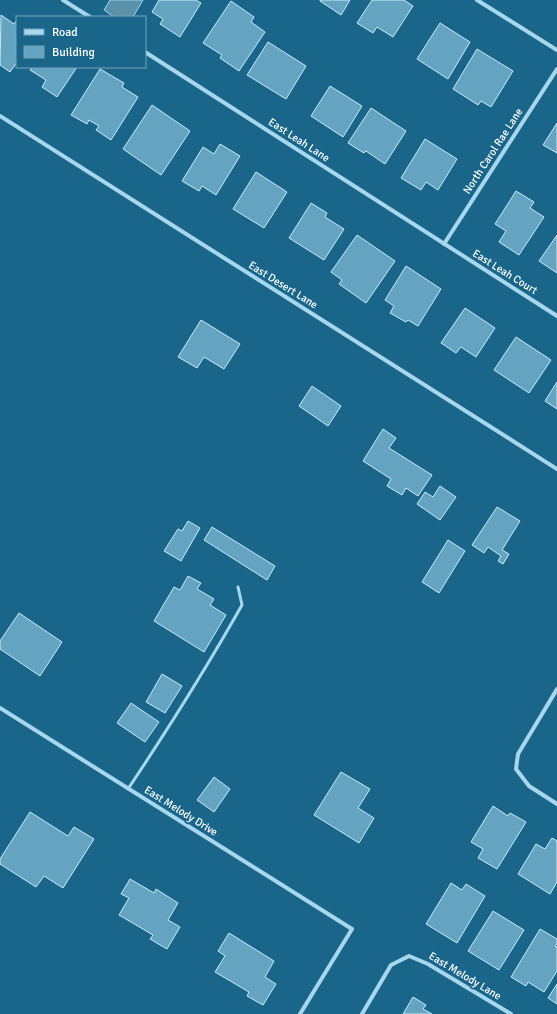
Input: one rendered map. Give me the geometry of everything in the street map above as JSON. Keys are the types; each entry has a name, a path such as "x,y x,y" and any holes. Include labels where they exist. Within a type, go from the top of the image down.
{"street":[{"path":"63,0 88,16"},
{"path":"477,0 557,50"},
{"name":"East Leah Lane","path":"146,53 444,244"},
{"name":"North Carol Rae Lane","path":"444,244 557,68"},
{"name":"East Desert Lane","path":"0,116 557,470"},
{"name":"East Leah Court","path":"444,244 557,316"},
{"path":"557,689 518,754 516,769 528,786 557,804"},
{"name":"East Melody Drive","path":"0,708 352,929 300,1014"},
{"name":"East Melody Lane","path":"362,1014 391,965 409,956 428,964 511,1014"}],"lane":[{"path":"128,789 225,636 242,605 238,587"}],"water":[{"path":"110,0 143,0 134,16 113,16 104,10"}],"building":[{"path":"159,0 196,0 201,3 180,37 160,24 163,19 152,12"},
{"path":"320,0 350,0 341,15"},
{"path":"372,0 404,0 413,6 393,37 377,27 373,33 357,23"},
{"path":"231,1 254,17 251,22 265,32 239,71 220,58 222,55 203,43"},
{"path":"1,15 14,24 16,21 16,63 10,72 0,65"},
{"path":"440,23 470,42 448,79 417,59"},
{"path":"268,42 306,66 286,99 247,75"},
{"path":"477,49 513,71 491,107 481,101 478,105 453,89"},
{"path":"31,68 76,68 57,97 42,87 46,80 30,70"},
{"path":"100,69 124,83 122,87 138,97 111,140 96,130 99,126 89,120 87,124 71,115"},
{"path":"330,86 362,106 343,137 311,116"},
{"path":"152,105 190,131 161,175 123,149"},
{"path":"371,108 406,131 385,164 366,151 364,153 348,143"},
{"path":"557,123 557,153 543,145"},
{"path":"425,139 457,159 438,190 426,182 421,190 401,178"},
{"path":"220,144 240,156 216,195 202,186 199,191 182,181 203,147 214,154"},
{"path":"256,172 287,192 264,228 233,209"},
{"path":"516,191 534,202 530,208 544,217 519,255 499,242 506,231 495,224"},
{"path":"311,203 327,213 325,217 344,229 324,260 289,238"},
{"path":"357,235 395,261 366,303 339,284 342,280 331,272"},
{"path":"557,235 557,273 539,261"},
{"path":"406,266 441,289 418,326 408,320 406,322 390,313 394,306 385,300"},
{"path":"465,308 495,328 476,357 461,347 456,353 441,343"},
{"path":"201,320 240,344 224,369 204,357 197,368 178,357"},
{"path":"516,337 551,360 529,393 494,370"},
{"path":"557,382 557,409 545,401"},
{"path":"312,386 341,406 328,426 299,406"},
{"path":"383,429 396,438 389,448 432,475 418,496 406,488 402,495 387,486 391,479 363,461"},
{"path":"440,486 456,497 440,520 417,504 425,492 433,497"},
{"path":"497,507 520,521 502,550 509,554 503,564 498,561 501,556 488,547 484,553 472,545"},
{"path":"188,521 200,528 181,561 164,551 178,529 182,531"},
{"path":"212,527 275,566 267,580 204,540"},
{"path":"448,540 465,551 439,593 422,582"},
{"path":"188,576 201,583 197,589 214,599 210,605 226,615 204,652 154,621 174,587 180,590"},
{"path":"19,613 62,642 40,676 0,649 0,641"},
{"path":"162,674 182,686 165,713 146,702"},
{"path":"131,703 159,722 145,742 117,723"},
{"path":"341,772 370,789 358,808 374,818 359,843 314,815"},
{"path":"214,777 230,789 214,812 197,800"},
{"path":"493,806 508,816 510,813 526,822 497,869 478,858 483,849 471,842"},
{"path":"30,812 68,836 74,827 94,839 63,888 44,876 36,887 0,864 0,859"},
{"path":"552,838 557,841 557,882 550,894 518,874 536,844 545,849"},
{"path":"130,879 154,893 156,889 178,903 168,920 180,927 167,949 150,939 153,935 119,915 129,898 121,894"},
{"path":"451,883 462,890 466,884 485,896 457,943 426,924"},
{"path":"493,911 524,930 499,970 468,951"},
{"path":"540,929 557,939 557,944 555,946 557,947 557,971 544,992 528,982 526,986 511,977"},
{"path":"229,933 274,961 265,977 276,984 263,1005 247,996 249,992 215,972 225,956 218,951"},
{"path":"557,984 557,1004 548,998"},
{"path":"413,997 426,1005 423,1009 432,1014 403,1014"}]}
